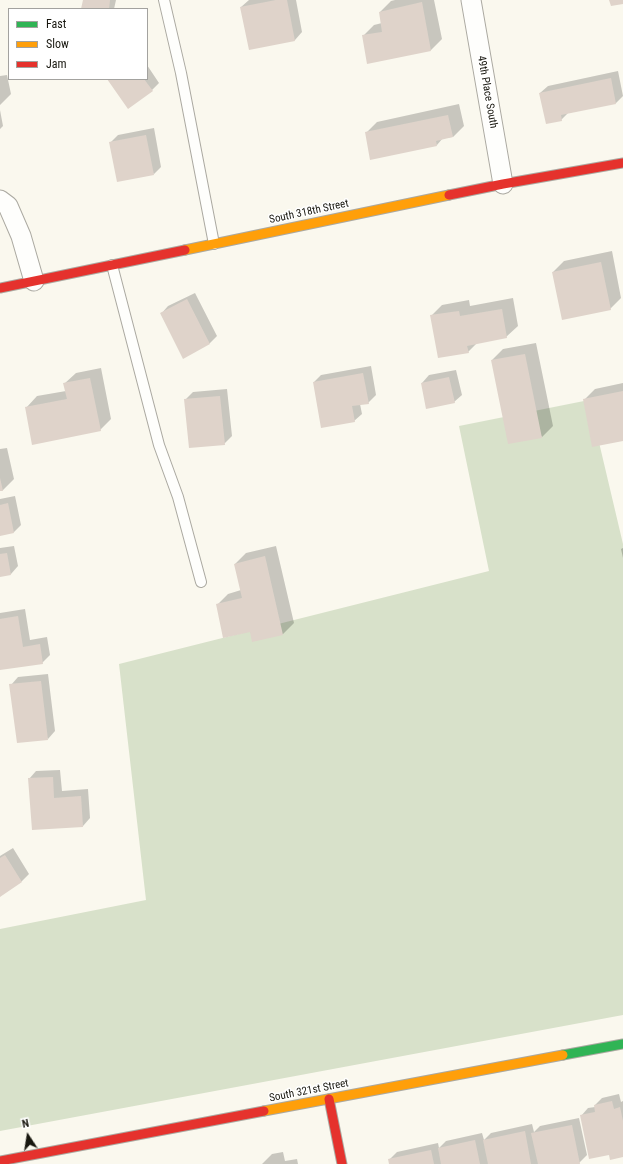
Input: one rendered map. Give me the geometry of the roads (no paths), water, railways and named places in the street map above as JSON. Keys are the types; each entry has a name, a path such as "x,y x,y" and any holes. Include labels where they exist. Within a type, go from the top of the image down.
{"street":[{"name":"49th Place South","path":"471,0 503,184"},
{"name":"South 318th Street","path":"0,288 503,184 623,163"},
{"path":"0,200 8,206 21,236 34,281"},
{"name":"South 321st Street","path":"0,1161 623,1044"},
{"path":"329,1099 342,1164"}],"lane":[{"path":"164,0 181,73 214,244"},
{"path":"112,265 159,445 178,497 201,582"}]}
